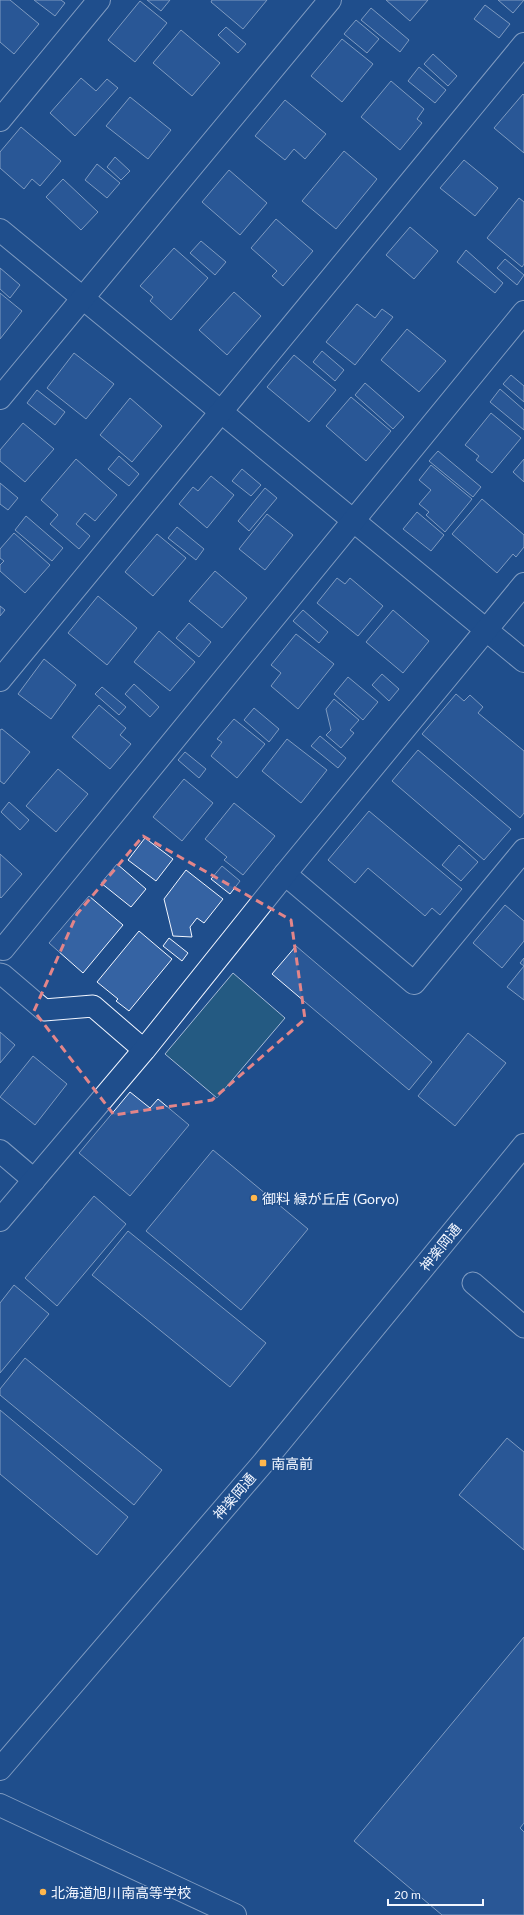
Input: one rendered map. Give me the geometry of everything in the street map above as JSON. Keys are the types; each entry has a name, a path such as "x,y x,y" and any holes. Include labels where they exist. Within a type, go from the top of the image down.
{"street":[{"path":"0,120 99,0"},
{"path":"0,398 330,0"},
{"path":"0,680 220,411 524,44"},
{"path":"0,230 524,661"},
{"path":"1,950 524,312"},
{"path":"0,1220 144,1050 285,874 524,584"},
{"path":"285,874 414,983 524,850"},
{"path":"0,974 44,1010 92,1006 144,1050"},
{"name":"神楽岡通","path":"0,1769 263,1463 524,1145"},
{"path":"0,1151 34,1180"},
{"path":"473,1283 524,1327"},
{"path":"0,1805 235,1915"}],"highlighted area":[{"path":"143,836 291,920 305,1019 212,1100 114,1115 34,1011 77,914"}],"shaded area":[{"path":"233,973 285,1018 217,1098 165,1054"}],"building":[{"path":"0,0 10,0 39,24 14,54 0,42"},
{"path":"34,0 61,0 65,3 55,16"},
{"path":"147,0 170,0 161,11"},
{"path":"212,0 267,0 243,29 211,2"},
{"path":"386,0 428,0 410,21"},
{"path":"498,0 524,0 513,13"},
{"path":"140,1 167,23 135,62 108,40"},
{"path":"485,5 510,24 499,38 474,19"},
{"path":"371,8 409,40 400,52 361,20"},
{"path":"356,20 379,39 367,53 344,34"},
{"path":"226,27 246,44 238,53 218,35"},
{"path":"181,30 220,63 192,96 153,63"},
{"path":"342,39 373,64 342,102 311,76"},
{"path":"433,54 457,76 448,86 424,64"},
{"path":"419,67 446,90 435,103 408,81"},
{"path":"81,78 96,91 107,79 118,88 75,136 50,113"},
{"path":"391,81 424,109 417,119 422,123 400,150 361,117"},
{"path":"523,94 524,95 524,153 494,128"},
{"path":"130,97 171,130 148,159 106,126"},
{"path":"285,100 326,134 305,159 294,149 285,160 255,136"},
{"path":"21,127 61,161 40,186 32,179 24,189 0,168 0,152"},
{"path":"344,151 377,179 336,229 302,201"},
{"path":"115,157 130,171 121,180 107,167"},
{"path":"464,160 498,188 475,216 440,188"},
{"path":"97,164 120,183 107,198 85,180"},
{"path":"229,170 267,203 240,235 202,202"},
{"path":"63,179 98,212 81,230 46,197"},
{"path":"519,198 524,202 524,264 522,267 487,238"},
{"path":"276,219 313,251 283,286 272,276 277,271 251,248"},
{"path":"410,227 438,251 414,279 386,255"},
{"path":"201,241 226,262 215,275 190,253"},
{"path":"174,248 208,278 171,320 150,301 153,297 140,286"},
{"path":"466,250 503,283 495,293 457,262"},
{"path":"505,259 524,275 517,285 497,268"},
{"path":"0,268 20,285 10,298 0,289"},
{"path":"234,292 261,316 227,355 199,330"},
{"path":"0,293 22,311 0,339"},
{"path":"357,304 375,318 382,309 393,317 355,365 326,342"},
{"path":"407,329 446,361 419,392 381,360"},
{"path":"322,351 344,370 335,381 313,362"},
{"path":"74,353 114,384 86,419 47,388"},
{"path":"294,355 336,390 309,422 267,387"},
{"path":"511,375 524,386 524,402 503,384"},
{"path":"365,383 404,417 393,429 355,395"},
{"path":"500,389 524,410 524,430 490,402"},
{"path":"37,390 65,412 55,425 27,403"},
{"path":"351,397 391,431 366,461 326,426"},
{"path":"130,398 162,426 132,462 100,435"},
{"path":"491,413 521,438 492,473 476,460 479,456 465,445"},
{"path":"23,423 54,449 25,482 0,461 0,450"},
{"path":"438,451 481,487 473,497 429,461"},
{"path":"119,456 139,474 129,486 108,469"},
{"path":"76,459 117,495 95,521 85,513 76,524 90,536 79,549 50,524 58,515 41,500"},
{"path":"524,459 524,482 513,472"},
{"path":"431,465 472,499 445,532 426,515 429,512 419,504 431,490 419,480"},
{"path":"242,469 261,485 251,496 232,481"},
{"path":"211,476 234,495 207,528 179,504 193,487 198,491"},
{"path":"0,483 18,498 8,510 0,504"},
{"path":"265,488 277,498 249,531 238,521"},
{"path":"482,499 524,535 524,547 516,557 513,554 497,573 452,534"},
{"path":"417,512 444,535 431,551 403,529"},
{"path":"267,514 293,535 265,570 239,549"},
{"path":"26,516 63,548 52,561 15,530"},
{"path":"177,527 204,549 196,560 168,538"},
{"path":"14,533 50,565 25,593 0,571 0,565 4,561 0,558 0,549"},
{"path":"157,534 186,558 153,596 125,572"},
{"path":"215,571 247,598 222,628 189,601"},
{"path":"337,578 345,584 350,578 383,606 358,636 317,603"},
{"path":"98,596 137,628 107,665 68,633"},
{"path":"0,606 5,610 0,616"},
{"path":"303,610 328,632 319,643 293,621"},
{"path":"393,610 429,641 403,673 366,642"},
{"path":"189,623 211,642 199,657 176,638"},
{"path":"159,631 195,662 170,691 134,662"},
{"path":"296,634 334,664 298,709 271,686 281,673 271,665"},
{"path":"44,659 76,685 51,719 18,694"},
{"path":"382,674 399,689 389,701 372,685"},
{"path":"348,677 378,702 363,720 334,694"},
{"path":"134,684 159,707 150,717 125,694"},
{"path":"102,687 126,707 119,715 95,694"},
{"path":"456,694 464,701 470,695 483,707 478,713 524,751 524,813 520,818 422,734"},
{"path":"334,699 359,720 350,730 354,733 341,748 326,735 331,730 326,709"},
{"path":"99,705 126,728 120,735 131,744 110,769 72,737"},
{"path":"254,708 279,729 269,742 244,720"},
{"path":"234,719 265,744 237,778 211,756 222,742 217,739"},
{"path":"2,729 30,752 4,784 0,781 0,730"},
{"path":"320,736 346,758 338,768 311,746"},
{"path":"287,739 327,770 301,803 262,771"},
{"path":"418,750 511,829 484,860 392,781"},
{"path":"185,752 206,769 199,778 178,760"},
{"path":"58,769 88,794 56,832 26,806"},
{"path":"184,779 213,803 182,841 153,817"},
{"path":"9,802 29,820 20,830 1,812"},
{"path":"234,803 275,836 243,875 224,860 227,857 205,839"},
{"path":"369,811 462,889 440,915 432,908 425,916 368,868 355,883 328,860"},
{"path":"145,838 173,859 156,881 128,860"},
{"path":"459,845 478,862 461,881 442,865"},
{"path":"0,854 22,874 1,898 0,897"},
{"path":"117,864 146,889 131,907 101,883"},
{"path":"222,866 240,881 230,894 211,879"},
{"path":"186,870 223,899 204,923 197,918 190,927 192,937 173,936 164,899"},
{"path":"89,896 123,925 83,973 49,943"},
{"path":"505,905 524,921 524,941 502,968 473,943"},
{"path":"139,931 172,959 129,1011 116,1001 118,999 97,982"},
{"path":"169,938 188,953 182,961 163,946"},
{"path":"296,946 432,1062 409,1090 272,974"},
{"path":"524,958 524,966 520,963"},
{"path":"524,966 524,1000 507,987"},
{"path":"0,1032 15,1045 0,1063"},
{"path":"468,1033 506,1063 455,1126 418,1096"},
{"path":"33,1056 67,1084 35,1125 0,1097"},
{"path":"130,1092 150,1108 158,1099 189,1125 130,1196 79,1153"},
{"path":"213,1150 308,1229 241,1310 146,1231"},
{"path":"94,1196 126,1224 57,1306 25,1278"},
{"path":"128,1231 266,1343 230,1387 92,1275"},
{"path":"14,1285 49,1314 0,1373 0,1303"},
{"path":"25,1358 162,1470 134,1505 0,1395 0,1389"},
{"path":"0,1410 128,1517 97,1555 0,1474"},
{"path":"507,1438 524,1452 524,1550 459,1495"},
{"path":"524,1637 524,1823 520,1828 524,1832 524,1915 442,1915 354,1841"}],"place":[{"name":"御料 緑が丘店 (Goryo)","path":"254,1198"},
{"name":"南高前","path":"263,1463"},
{"name":"北海道旭川南高等学校","path":"43,1892"}]}
